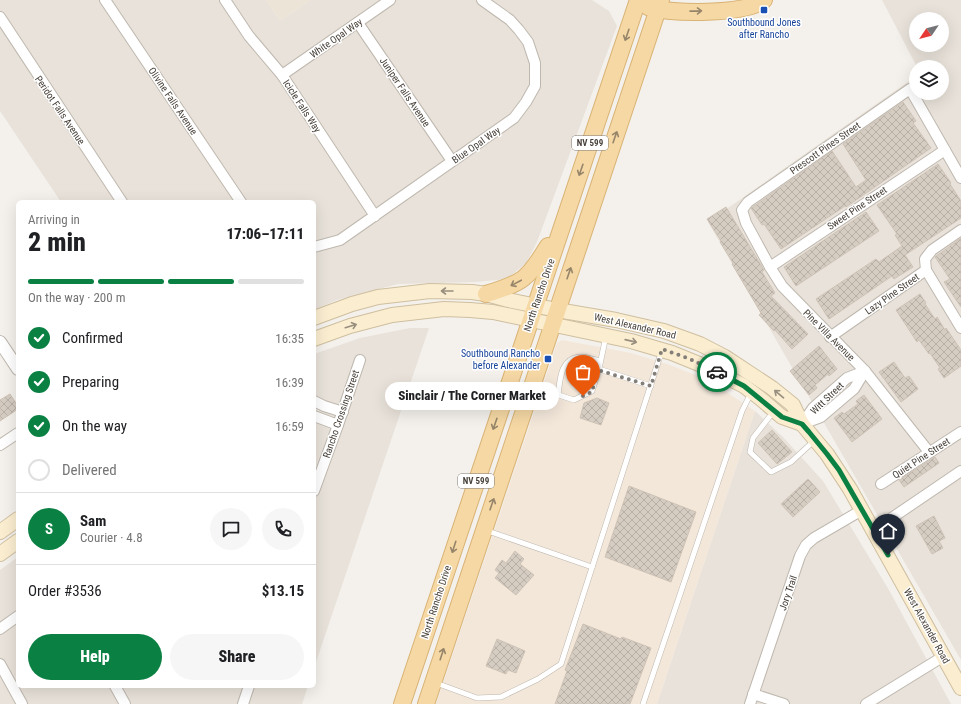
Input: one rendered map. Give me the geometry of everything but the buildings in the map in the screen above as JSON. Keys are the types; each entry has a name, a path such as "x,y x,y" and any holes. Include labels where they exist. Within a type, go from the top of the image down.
{"main road":[{"path":"634,1 659,5 672,11 723,11 759,4 764,0"},
{"name":"North Rancho Drive","path":"402,704 533,313 634,1"},
{"name":"NV 599","path":"426,704 659,5"},
{"path":"486,294 515,284 524,278 536,266 564,219"},
{"path":"316,317 352,304 378,297 409,293 452,291 486,294 508,300 533,313"},
{"path":"316,338 372,320 392,315 429,310 533,313 554,318"},
{"name":"West Alexander Road","path":"554,318 606,336 662,349 690,359 744,386 782,417 802,424"},
{"name":"West Alexander Road","path":"554,318 616,320 664,331 700,344 725,357 772,388 793,405 802,424 839,470 874,530 961,688"},
{"path":"662,349 672,346 710,360 725,357"},
{"path":"0,532 16,520"},
{"path":"0,554 16,542"},
{"path":"423,641 428,655 424,672 428,679 433,682"},
{"path":"409,682 415,687 415,704"}],"street":[{"name":"Olivine Falls Avenue","path":"105,0 240,200"},
{"name":"Icicle Falls Way","path":"225,0 249,36 282,75 375,216"},
{"name":"White Opal Way","path":"282,75 390,0"},
{"name":"Blue Opal Way","path":"316,246 340,240 375,216 514,118 526,102 535,86 536,63 528,42 520,30 510,20 482,0"},
{"name":"Peridot Falls Avenue","path":"0,18 121,200"},
{"name":"Juniper Falls Avenue","path":"358,23 452,161"},
{"name":"Prescott Pines Street","path":"742,210 748,202 910,89 945,150"},
{"path":"945,150 961,178"},
{"name":"Sweet Pine Street","path":"770,267 945,150"},
{"name":"Pine Villa Avenue","path":"742,210 746,223 782,286 830,337 865,371 929,452"},
{"name":"Lazy Pine Street","path":"830,337 926,270 925,259 932,250 961,230"},
{"path":"926,270 961,328"},
{"path":"0,342 16,366"},
{"name":"Rancho Crossing Street","path":"316,479 343,412 360,360"},
{"name":"Witt Street","path":"802,424 813,408 847,378 865,371"},
{"name":"Witt Street","path":"802,424 821,417 854,389 865,371"},
{"path":"318,403 343,412"},
{"path":"316,416 338,425"},
{"name":"Quiet Pine Street","path":"881,484 961,432"},
{"path":"0,445 16,434"},
{"path":"874,530 961,471"},
{"name":"Jory Trail","path":"750,704 800,556 806,545 862,510"},
{"path":"0,629 16,617"},
{"path":"866,704 944,656"},
{"path":"0,664 22,704"},
{"path":"116,688 125,704"},
{"path":"243,704 248,688"},
{"path":"753,694 784,704"}],"lane":[{"path":"532,387 574,400 592,392 606,336"},
{"path":"433,682 477,698 501,697 538,679 561,664 662,349"},
{"path":"558,395 562,370 565,363 580,357 600,362"},
{"path":"598,370 651,386"},
{"path":"840,385 848,394"},
{"path":"644,704 742,411 752,392"},
{"path":"774,410 753,438 750,452 771,472 791,462 816,440"},
{"path":"484,530 592,567"},
{"path":"490,704 492,698"}],"shaded area":[{"path":"0,0 266,0 280,21 311,0 592,0 609,11 617,26 537,242 526,263 507,279 476,282 398,284 337,300 316,309 316,200 60,200 0,111"},
{"path":"266,0 311,0 280,21"},
{"path":"882,0 961,0 961,660 708,222 909,81 909,100 949,100 949,60 913,60 909,52 949,52 949,12 909,12 909,52"},
{"path":"410,328 429,328 316,662 316,353 360,338"},
{"path":"562,340 631,353 670,365 695,375 725,391 755,411 657,704 436,704 557,343"},
{"path":"755,411 783,437 823,481 889,590 951,704 657,704"},
{"path":"16,558 16,688 307,688 302,704 0,704 0,570"}],"way so far":[{"path":"583,396 592,392 598,370 651,386 662,349 690,359 717,372"}],"place":[{"name":"Southbound Jones after Rancho","path":"764,10"},
{"name":"Southbound Rancho before Alexander","path":"548,359"},
{"name":"Sinclair / The Corner Market","path":"583,396"}],"route":[{"path":"717,372 744,386 762,399 782,417 802,424 839,470 888,555"}]}
